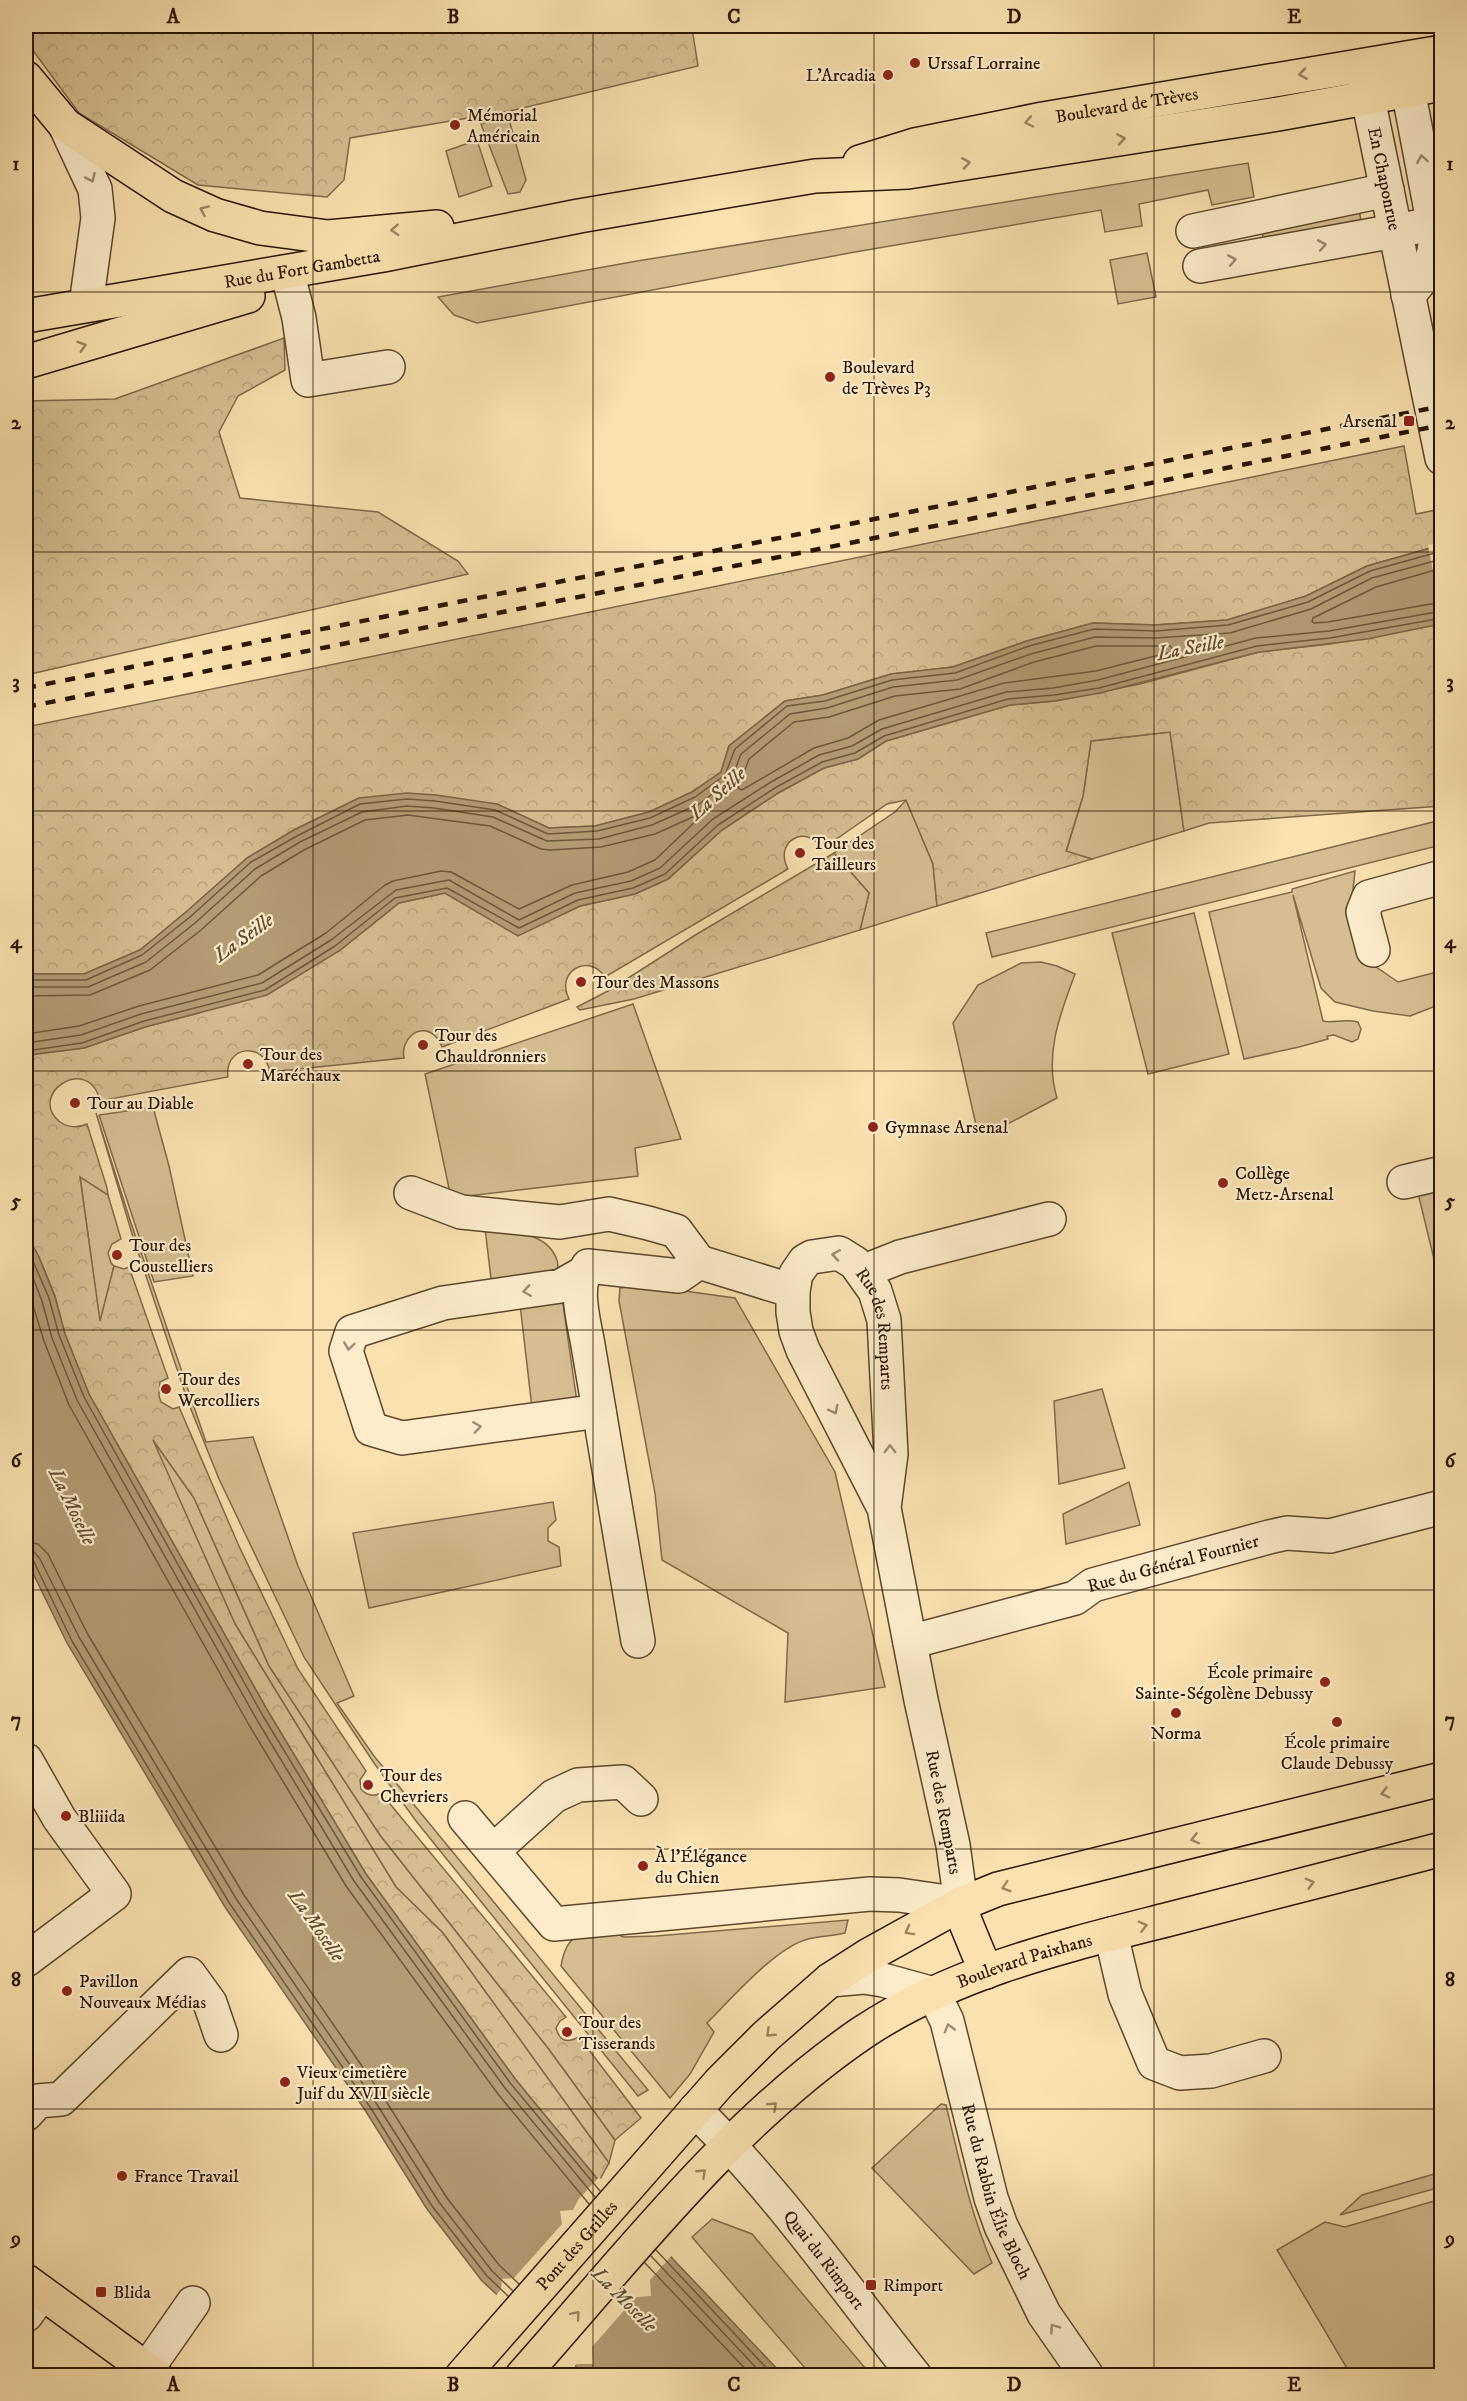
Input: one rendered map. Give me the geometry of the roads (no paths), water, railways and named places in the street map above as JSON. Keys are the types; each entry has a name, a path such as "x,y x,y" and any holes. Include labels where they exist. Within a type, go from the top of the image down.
{"main road":[{"name":"Boulevard de Trèves","path":"815,177 915,145 1043,119 1442,52"},
{"path":"26,78 64,125 173,196 215,215 260,228 328,237 579,216"},
{"name":"Boulevard de Trèves","path":"579,216 815,177 908,172 1087,145 1442,84"},
{"name":"Rue du Fort Gambetta","path":"26,316 383,255 579,216"},
{"path":"26,362 383,255"},
{"path":"695,2110 766,2036 830,1980 909,1931 961,1904 998,1889 1038,1878 1442,1779"},
{"name":"Boulevard Paixhans","path":"530,2367 694,2180 820,2064 871,2028 934,1994 986,1971 1044,1951 1442,1849"},
{"path":"961,1904 965,1921 986,1971"},
{"name":"Pont des Grilles","path":"462,2376 695,2110"},
{"path":"31,2296 151,2372"}],"street":[{"path":"1402,58 1434,224 1439,272 1425,278 1408,295"},
{"name":"En Chaponrue","path":"1361,65 1442,458"},
{"path":"64,125 95,189 98,218 86,305"},
{"path":"1193,231 1387,190"},
{"path":"1200,266 1434,224"},
{"path":"290,283 299,318 308,380 388,367"},
{"path":"1372,950 1363,912 1369,897 1442,877"},
{"path":"1404,1182 1442,1173"},
{"path":"411,1193 461,1212 560,1222 609,1215 648,1223 676,1231 699,1262 793,1291"},
{"path":"862,1272 900,1257 1049,1219"},
{"name":"Rue des Remparts","path":"884,1508 891,1454 884,1320 875,1291 855,1263 839,1253 821,1254 805,1261 800,1268 793,1291 794,1321 803,1350 884,1508 952,1845 961,1904"},
{"path":"599,1411 402,1438 371,1429 346,1351 352,1332 443,1303 561,1286 582,1274 588,1266 679,1276 699,1262"},
{"path":"582,1274 581,1300 638,1641"},
{"name":"Rue du Général Fournier","path":"910,1642 1075,1598 1093,1585 1269,1537 1287,1533 1329,1536 1442,1506"},
{"path":"26,1760 59,1818 114,1894 26,1960"},
{"path":"493,1851 554,1796 578,1785 623,1782 641,1799"},
{"path":"465,1818 554,1924 870,1894 899,1895 961,1904"},
{"path":"1111,1934 1125,1994 1154,2063 1180,2073 1211,2071 1264,2056"},
{"path":"30,2101 61,2099 189,1974 210,2003 221,2035"},
{"path":"830,1980 864,1977 934,1994"},
{"name":"Rue du Rabbin Élie Bloch","path":"934,1994 947,2021 991,2198 1001,2226 1044,2314 1087,2376"},
{"name":"Quai du Rimport","path":"695,2110 730,2145 761,2181 915,2376"},
{"path":"151,2372 193,2303"}],"water":[{"name":"La Seille","path":"1441,545 1441,624 1367,639 1259,652 1100,693 1055,701 1010,705 886,741 858,759 824,768 778,793 722,830 668,879 635,894 580,906 518,936 445,893 399,903 339,951 267,995 145,1027 84,1048 26,1057 26,974 84,974 140,950 247,858 294,830 359,798 407,793 436,795 497,804 549,828 595,826 649,812 692,792 721,772 729,746 785,701 823,695 891,674 953,667 1027,641 1093,623 1155,625 1227,620 1306,596 1367,566"},
{"name":"La Moselle","path":"26,1233 39,1257 55,1297 65,1334 89,1394 269,1713 366,1874 516,2080 599,2181 783,2375 585,2375 482,2281 427,2209 365,2110 225,1907 67,1643 26,1559"}],"railway":[{"path":"26,688 1442,406"},
{"path":"26,707 1442,425"}],"place":[{"name":"Urssaf Lorraine","path":"915,63"},
{"name":"L'Arcadia","path":"888,75"},
{"name":"Mémorial Américain","path":"455,125"},
{"name":"Boulevard de Trèves P3","path":"830,377"},
{"name":"Arsenal","path":"1409,421"},
{"name":"Tour des Tailleurs","path":"800,853"},
{"name":"Tour des Massons","path":"581,982"},
{"name":"Tour des Chauldronniers","path":"423,1045"},
{"name":"Tour des Maréchaux","path":"248,1064"},
{"name":"Tour au Diable","path":"75,1103"},
{"name":"Gymnase Arsenal","path":"873,1127"},
{"name":"Collège Metz-Arsenal","path":"1223,1183"},
{"name":"Tour des Coustelliers","path":"117,1255"},
{"name":"Tour des Wercolliers","path":"166,1389"},
{"name":"École primaire Sainte-Ségolène Debussy","path":"1325,1682"},
{"name":"Norma","path":"1176,1713"},
{"name":"École primaire Claude Debussy","path":"1337,1722"},
{"name":"Tour des Chevriers","path":"368,1785"},
{"name":"Bliiida","path":"66,1816"},
{"name":"À l'Élégance du Chien","path":"643,1866"},
{"name":"Pavillon Nouveaux Médias","path":"67,1991"},
{"name":"Tour des Tisserands","path":"567,2032"},
{"name":"Vieux cimetière Juif du XVII siècle","path":"285,2082"},
{"name":"France Travail","path":"122,2176"},
{"name":"Rimport","path":"871,2285"},
{"name":"Blida","path":"101,2292"}]}
